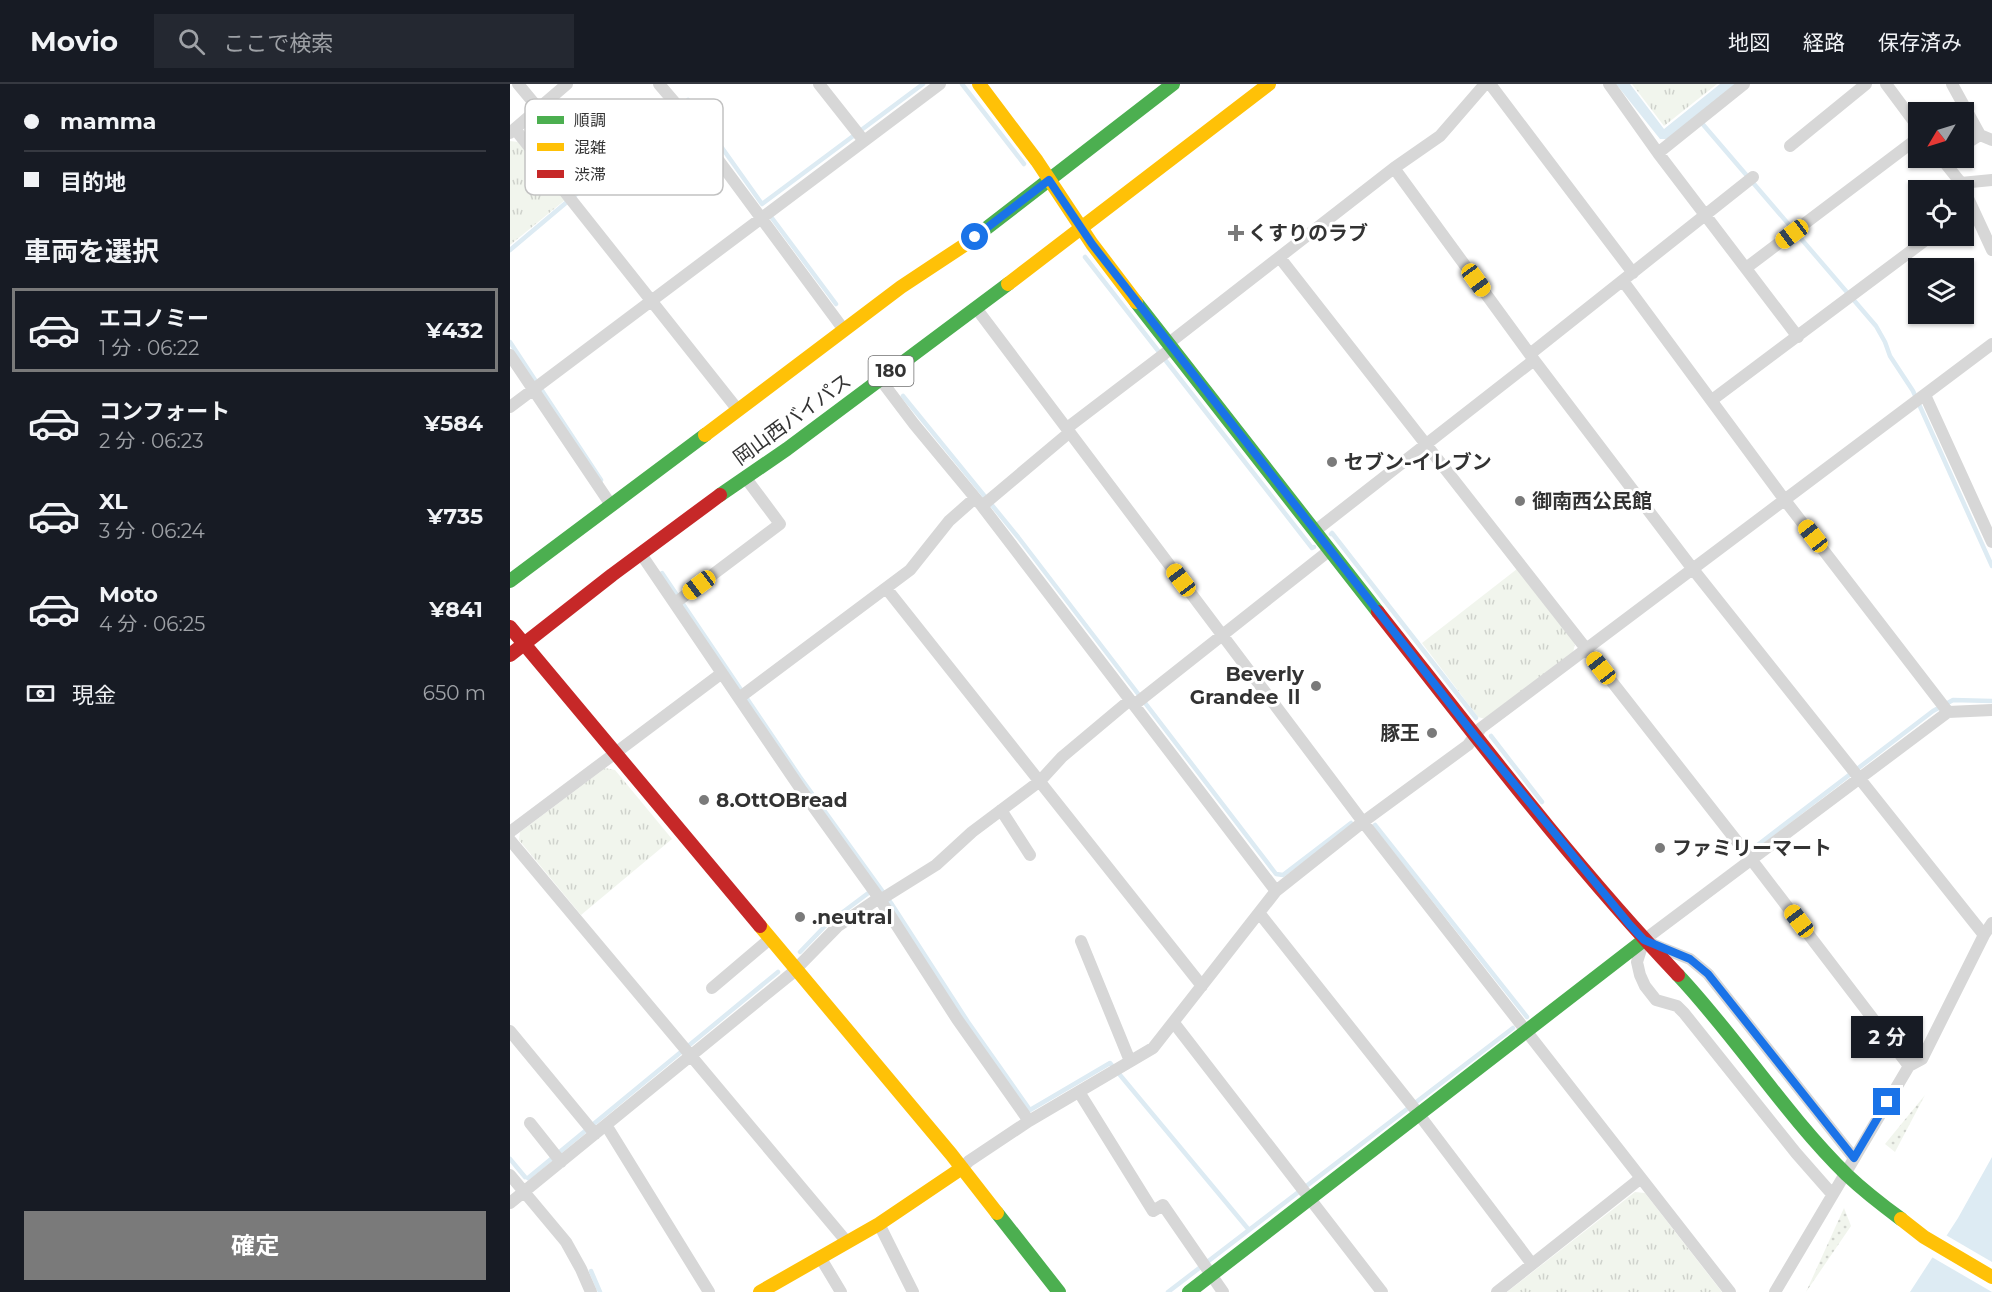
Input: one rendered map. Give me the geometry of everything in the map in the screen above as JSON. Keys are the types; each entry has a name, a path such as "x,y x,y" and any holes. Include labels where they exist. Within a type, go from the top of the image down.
{"main road":[{"path":"979,84 1049,180 1166,351 1315,531 1475,736 1644,940 1700,999 1823,1150 1857,1184 1924,1237 1992,1277"},
{"name":"岡山西バイパス","path":"510,655 641,554 976,308 1101,209 1165,161 1208,133 1269,84"},
{"name":"岡山西バイパス","path":"510,581 902,287 957,251 1166,86"},
{"path":"510,627 797,968 962,1168 1059,1292"},
{"path":"1189,1292 1206,1269 1305,1192 1415,1108 1527,1032 1644,940"},
{"path":"760,1292 879,1224 962,1168"}],"street":[{"path":"518,84 530,99"},
{"path":"549,99 567,84"},
{"path":"659,84 672,99"},
{"path":"819,84 860,136"},
{"path":"510,407 766,214 860,136 939,84"},
{"path":"743,695 910,570 949,521 984,501 1280,258 1394,168 1440,136 1485,84"},
{"path":"1490,84 1784,499 1944,707"},
{"path":"1609,84 1658,153 1798,337"},
{"path":"1658,153 1744,84"},
{"path":"1790,146 1866,84"},
{"path":"1886,84 1908,114"},
{"path":"1953,84 1980,135 1992,140"},
{"path":"525,120 513,131 525,145"},
{"path":"1974,139 1980,135"},
{"path":"1746,268 1908,146"},
{"path":"723,161 766,214 844,330"},
{"path":"1394,168 1532,357 1692,568 1984,935"},
{"path":"1315,531 1427,444 1750,179"},
{"path":"1974,182 1992,180"},
{"path":"569,195 738,410"},
{"path":"1974,220 1992,250"},
{"path":"1712,400 1917,246"},
{"path":"1280,258 1752,861 1909,1066"},
{"path":"976,308 1363,822 1730,1292"},
{"path":"962,1168 1029,1121 1153,1048 1276,891 1363,822 1468,745 1481,728 1992,344"},
{"path":"510,355 537,387 611,505"},
{"path":"880,379 914,424 984,501 1136,701 1276,891"},
{"path":"1920,398 1992,542"},
{"path":"679,600 780,524 745,477"},
{"path":"510,1203 557,1158 592,1129 606,1125 687,1051 797,968 838,926 879,895 936,865 972,832 1040,781 1062,757 1222,636 1330,550"},
{"path":"641,554 679,600 722,673 743,695 802,791 879,895 957,1019 1029,1121"},
{"path":"886,588 1202,986"},
{"path":"510,832 722,673"},
{"path":"1832,1194 1796,1153 1684,1012 1677,1006 1656,1000 1649,992 1640,975 1637,962 1644,940 1752,861 1856,775 1944,707 1992,711"},
{"path":"1001,810 1030,855"},
{"path":"510,840 847,1242"},
{"path":"1260,914 1415,1108 1533,1264"},
{"path":"1775,1292 1909,1066 1922,1059 1992,923"},
{"path":"712,988 771,938"},
{"path":"1644,940 1690,959 1708,974 1854,1158"},
{"path":"1081,941 1121,1067"},
{"path":"1174,1023 1382,1292"},
{"path":"510,1031 592,1129"},
{"path":"1078,1092 1153,1211 1163,1205 1223,1292"},
{"path":"530,1123 557,1158"},
{"path":"606,1125 710,1292"},
{"path":"510,1175 566,1242 591,1292"},
{"path":"1497,1292 1641,1178"},
{"path":"879,1224 913,1292"},
{"path":"820,1257 841,1292"}],"green space":[{"path":"1632,84 1717,84 1664,126"},
{"path":"510,141 518,142 525,151 525,195 561,195 565,200 510,245"},
{"path":"1517,569 1575,643 1573,653 1485,719 1478,717 1422,643"},
{"path":"605,768 615,770 672,839 581,915 519,840 520,832"},
{"path":"1925,1095 1895,1152 1885,1144"},
{"path":"1635,1192 1645,1193 1722,1292 1507,1292"},
{"path":"1844,1208 1851,1226 1806,1292"}],"shaded area":[{"path":"1616,84 1630,84 1664,129 1720,84 1736,84 1669,139 1660,139"},
{"path":"1992,1157 1992,1292 1910,1292 1958,1218"}],"pier":[{"path":"1944,1234 1992,1262 1992,1292 1930,1256"}],"waterway":[{"path":"723,149 762,204 923,84"},
{"path":"962,84 1024,164"},
{"path":"1700,121 1876,326 1890,356 1913,391 1992,566"},
{"path":"510,250 575,195"},
{"path":"769,214 836,304"},
{"path":"1085,257 1312,548 1314,547"},
{"path":"510,342 601,480"},
{"path":"903,396 1018,537 1276,874 1283,875 1351,823"},
{"path":"1331,534 1476,718"},
{"path":"662,573 800,777 891,903 968,1022 1030,1110 1110,1063 1249,1230"},
{"path":"1755,847 1933,711 1953,700 1992,701"},
{"path":"1491,736 1542,802"},
{"path":"1375,825 1527,1017"},
{"path":"800,952 827,924 871,891"},
{"path":"528,1178 778,972"},
{"path":"1168,1292 1513,1028"},
{"path":"510,1159 525,1177"},
{"path":"591,1271 600,1292"}],"traffic: fast":[{"path":"966,244 1173,84"},
{"path":"720,495 787,449 1008,284"},
{"path":"1136,302 1378,612"},
{"path":"510,581 705,435"},
{"path":"1189,1292 1644,940"},
{"path":"1678,975 1824,1152 1860,1187 1901,1219"},
{"path":"997,1213 1059,1292"}],"traffic: slow":[{"path":"979,84 1037,161 1092,244 1136,302"},
{"path":"1008,284 1269,84"},
{"path":"705,435 901,287 966,244"},
{"path":"760,926 951,1154 997,1213"},
{"path":"760,1292 879,1224 962,1168"},
{"path":"1901,1219 1924,1237 1992,1277"}],"traffic: jam":[{"path":"510,655 612,575 720,495"},
{"path":"1378,612 1561,842 1678,975"},
{"path":"510,627 760,926"}],"place":[{"name":"くすりのラブ","path":"1236,233"},
{"name":"セブン-イレブン","path":"1332,462"},
{"name":"御南西公民館","path":"1520,501"},
{"name":"Beverly Grandee Ⅱ","path":"1316,686"},
{"name":"豚王","path":"1432,733"},
{"name":"8.OttOBread","path":"704,800"},
{"name":"ファミリーマート","path":"1660,848"},
{"name":".neutral","path":"800,917"}],"route":[{"path":"975,237 1049,180 1092,244 1172,348 1475,736 1630,925 1644,940 1690,959 1708,974 1854,1158 1887,1102"}]}
